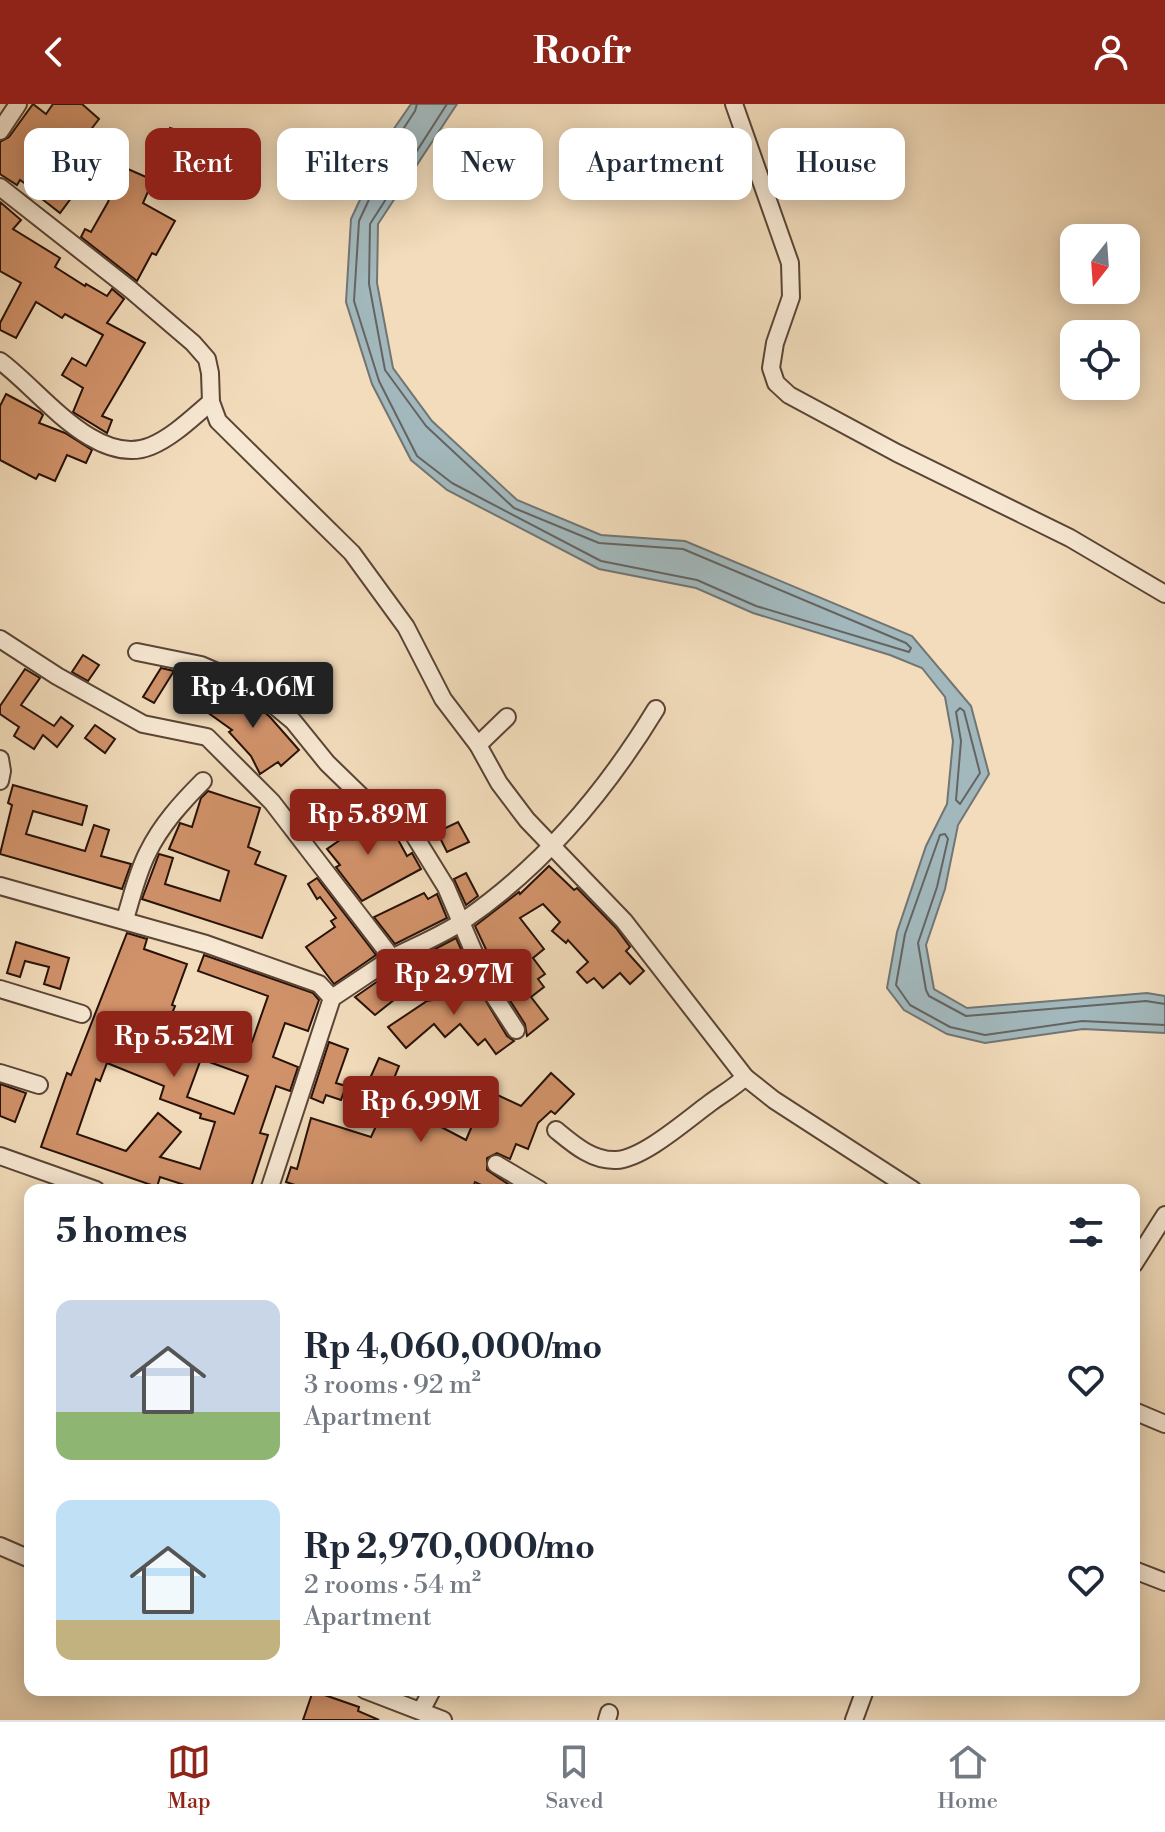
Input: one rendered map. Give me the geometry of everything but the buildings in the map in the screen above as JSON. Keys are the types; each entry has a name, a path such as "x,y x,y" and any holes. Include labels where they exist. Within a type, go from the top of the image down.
{"street":[{"path":"0,131 18,104"},
{"path":"734,104 790,263 791,297 775,343 771,368 776,383 801,402 1070,538 1165,594"},
{"path":"0,187 131,290 193,343 207,359 211,402 218,421 352,553 406,627 443,699 478,745 499,783 527,820 624,921 745,1077 774,1100 904,1184"},
{"path":"0,361 52,409 94,439 129,452 151,446 174,432 211,402"},
{"path":"0,639 57,676 143,724 207,737 272,802 392,958 428,990"},
{"path":"137,652 201,665 252,687 293,721 327,763 363,798 409,827 446,887 490,990 516,1030"},
{"path":"271,1184 332,998 392,958 461,923 527,872 597,794 656,709"},
{"path":"478,745 507,717"},
{"path":"0,759 0,781"},
{"path":"125,919 147,853 185,799 203,781"},
{"path":"0,886 125,919 287,972 319,984 332,998"},
{"path":"0,989 82,1014"},
{"path":"0,1073 39,1085"},
{"path":"556,1130 582,1150 619,1160 632,1156 676,1130 745,1077"},
{"path":"0,1156 79,1184"},
{"path":"496,1164 530,1184"},
{"path":"1140,1255 1165,1215"},
{"path":"1140,1414 1165,1424"},
{"path":"0,1546 24,1556"},
{"path":"1140,1572 1165,1582"},
{"path":"381,1696 443,1720"},
{"path":"421,1711 429,1696"},
{"path":"854,1720 863,1696"}],"water":[{"path":"411,104 457,104 441,128 433,128 433,140 417,165 417,128 394,128"},
{"path":"360,200 394,200 378,224 377,283 393,368 432,421 517,500 601,535 685,541 912,636 971,706 989,774 958,825 945,889 926,945 934,989 967,1008 1147,993 1165,996 1165,1033 1083,1029 985,1043 947,1034 904,1010 887,988 897,932 926,846 947,804 953,741 945,697 922,668 890,655 753,613 696,588 599,569 447,490 411,460 372,384 346,302 351,219"}]}
